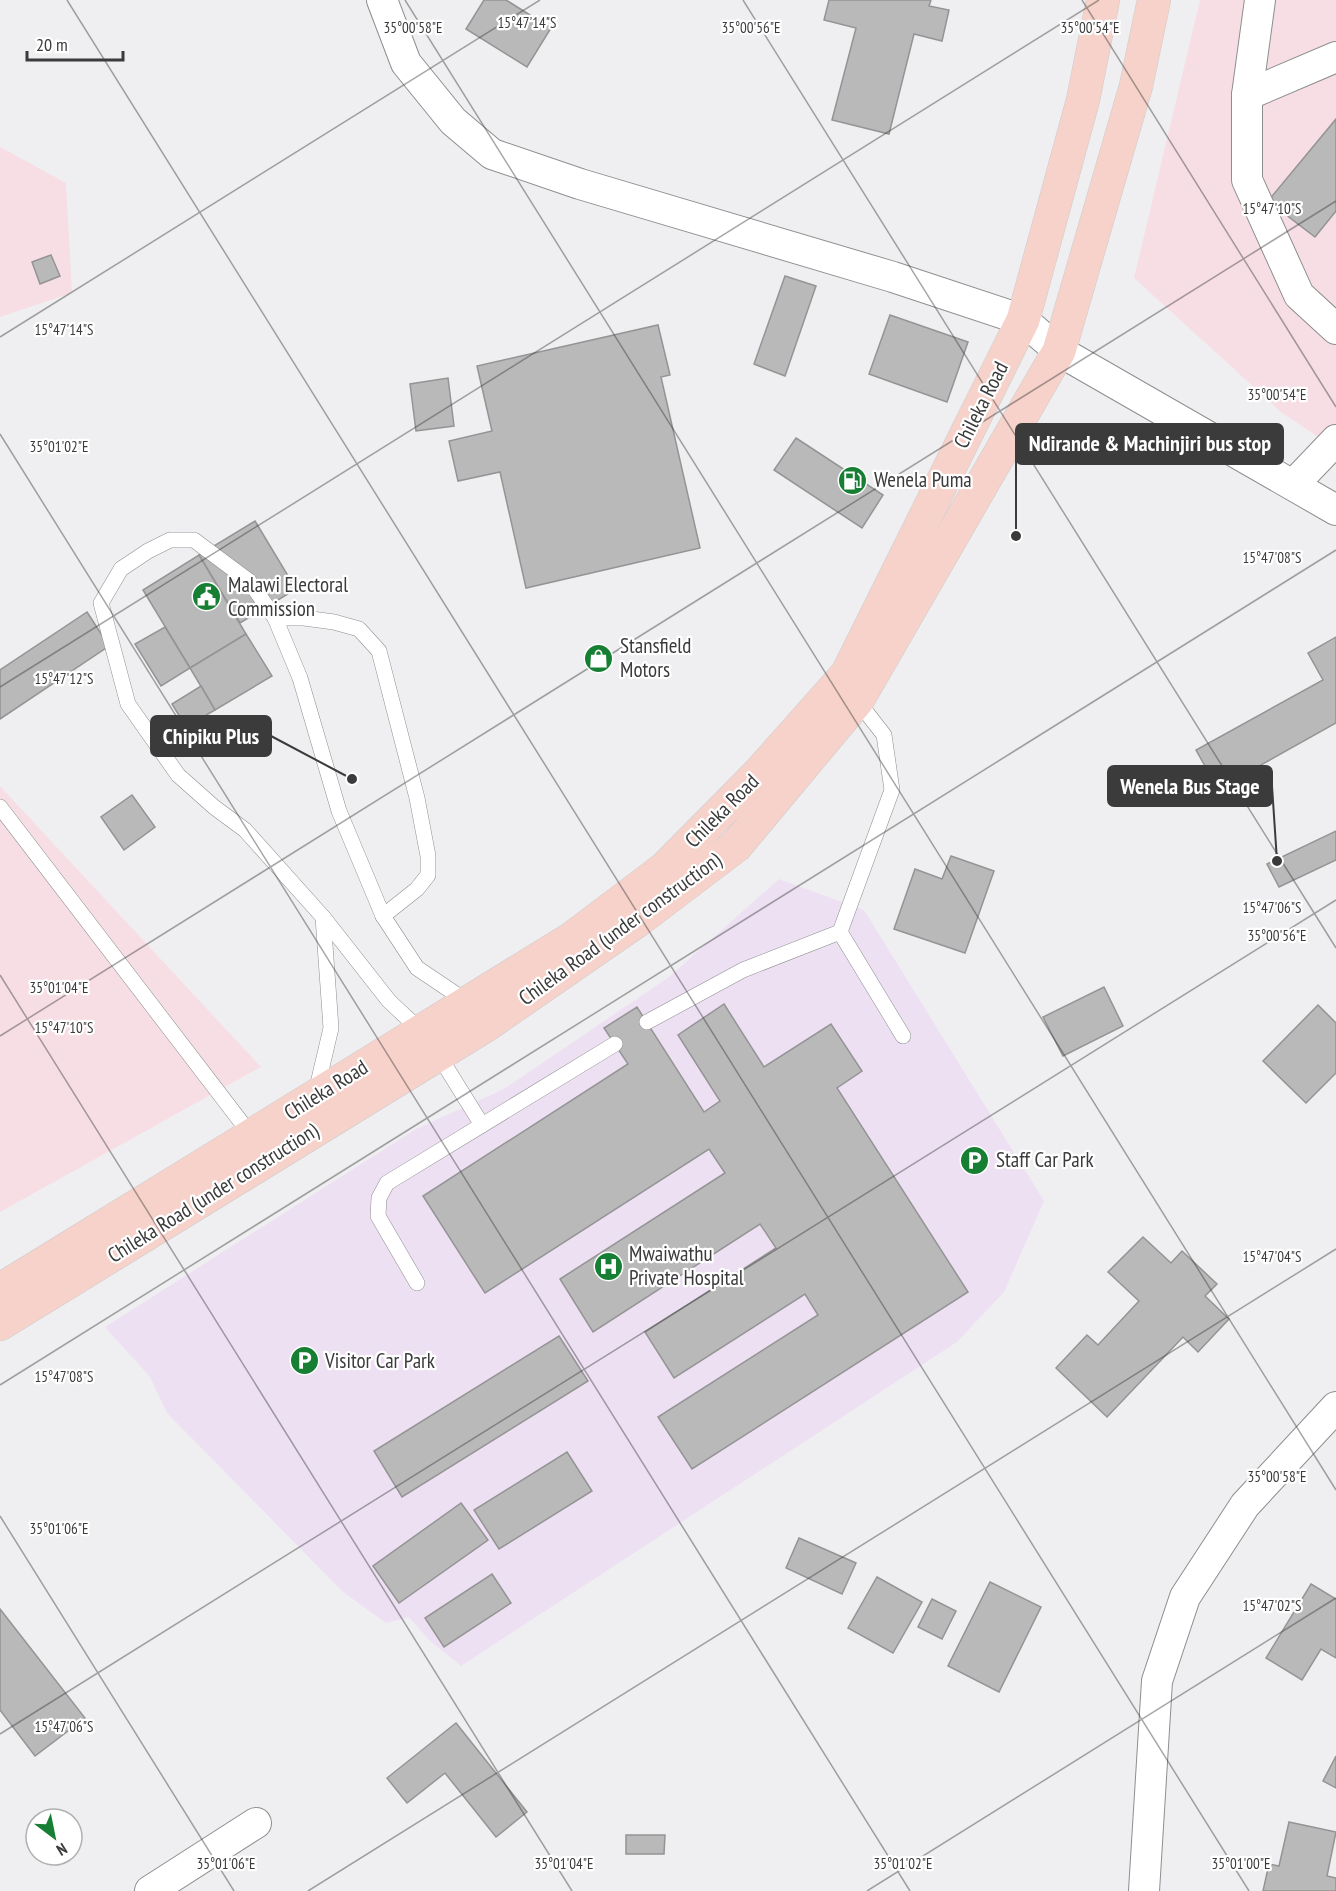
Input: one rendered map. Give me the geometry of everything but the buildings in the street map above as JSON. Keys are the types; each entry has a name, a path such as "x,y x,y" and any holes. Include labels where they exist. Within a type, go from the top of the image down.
{"highway":[{"name":"Chileka Road","path":"0,1290 314,1098 430,1042 476,1014 665,868 758,774 852,688 1023,320 1083,99 1103,0"},
{"path":"852,688 1059,351 1136,86 1154,0"},
{"name":"Chileka Road (under construction)","path":"0,1324 430,1042"}],"street":[{"path":"382,0 406,63 453,121 492,154 580,184 893,277 1023,320 1059,351 1336,510"},
{"path":"1260,0 1247,95 1247,180 1299,296 1336,329"},
{"path":"1247,95 1336,57"},
{"path":"1294,484 1336,440"},
{"path":"1144,1891 1157,1681 1185,1597 1245,1505 1336,1407"},
{"path":"150,1891 256,1823"}],"lane":[{"path":"476,1014 417,968 383,916 339,811 300,678 275,618 249,581 194,540 170,540 148,550 121,569 101,603 128,704 178,775 214,807 245,830 323,917 389,1001 430,1042 482,1125"},
{"path":"275,618 304,618 359,629 379,651 417,798 428,856 428,874 417,888 383,916"},
{"path":"646,1022 744,970 840,932 892,790 884,735 852,688"},
{"path":"0,807 251,1135"},
{"path":"314,1098 331,1028 323,917"},
{"path":"840,932 903,1036"},
{"path":"417,1283 378,1216 379,1198 387,1183 615,1044"}],"shaded area":[{"path":"1200,0 1336,0 1336,449 1281,412 1134,278"},
{"path":"0,147 66,183 72,293 0,317"},
{"path":"0,786 261,1067 0,1212"},
{"name":"Mwaiwathu Private Hospital","path":"779,879 864,910 1044,1201 1004,1292 957,1342 461,1666 430,1641 409,1617 386,1623 343,1592 167,1413 150,1377 105,1327 416,1129 504,1089 669,977"}],"place":[{"name":"Wenela Puma","path":"853,480"},
{"name":"Ndirande & Machinjiri bus stop","path":"1016,536"},
{"name":"Malawi Electoral Commission","path":"207,597"},
{"name":"Stansfield Motors","path":"599,658"},
{"name":"Chipiku Plus","path":"352,779"},
{"name":"Wenela Bus Stage","path":"1277,861"},
{"name":"Staff Car Park","path":"975,1160"},
{"name":"Mwaiwathu Private Hospital","path":"608,1266"},
{"name":"Visitor Car Park","path":"304,1361"}]}
